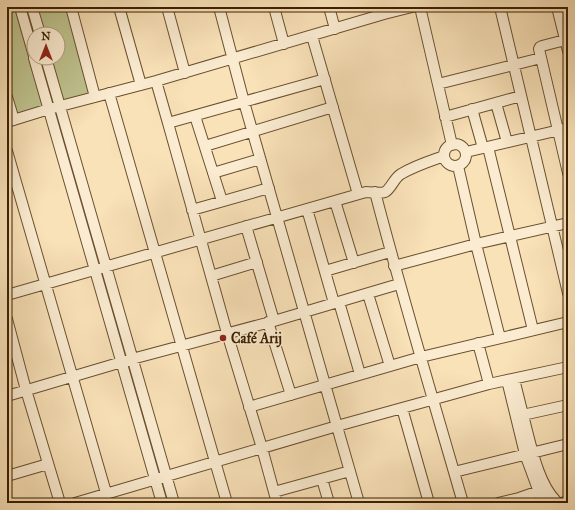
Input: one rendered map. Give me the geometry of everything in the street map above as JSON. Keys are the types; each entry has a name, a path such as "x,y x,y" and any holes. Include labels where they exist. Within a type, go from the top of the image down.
{"street":[{"path":"20,7 26,28"},
{"path":"32,7 38,26"},
{"path":"71,7 95,97"},
{"path":"119,7 141,85"},
{"path":"167,7 185,73"},
{"path":"219,7 252,131 359,503"},
{"path":"274,7 284,44"},
{"path":"329,7 335,29"},
{"path":"7,97 10,121 49,109 185,73 312,36 384,11 412,7"},
{"path":"420,7 452,145"},
{"path":"500,7 568,293"},
{"path":"557,7 565,33 568,51"},
{"path":"565,33 539,49 563,129 567,168"},
{"path":"312,36 358,194"},
{"path":"438,84 541,58"},
{"path":"37,66 162,503"},
{"path":"48,66 174,503"},
{"path":"168,124 325,79"},
{"path":"156,81 227,333 277,503"},
{"path":"109,93 227,503"},
{"path":"445,116 521,96"},
{"path":"496,103 507,142"},
{"path":"205,146 333,107"},
{"path":"472,109 485,148 533,330"},
{"path":"195,116 222,201"},
{"path":"466,152 563,129"},
{"path":"7,295 358,194 366,192 381,193 386,191 395,178 405,172 444,156 447,149 452,145 456,144 462,147 466,152 465,159 458,166 448,164 444,156"},
{"path":"7,151 108,498"},
{"path":"213,173 260,159"},
{"path":"458,166 500,338"},
{"path":"192,210 269,188"},
{"path":"375,192 390,252 462,503"},
{"path":"335,201 354,263"},
{"path":"307,209 325,271 337,302 360,374"},
{"path":"394,266 476,244 568,222"},
{"path":"246,226 257,262 290,394"},
{"path":"325,271 390,252"},
{"path":"211,276 257,262"},
{"path":"7,396 121,362 304,312 399,284"},
{"path":"368,294 390,366"},
{"path":"7,319 12,356 26,390 60,503"},
{"path":"249,407 421,357 568,322"},
{"path":"478,343 489,384"},
{"path":"75,503 108,498 166,476 433,399 489,384 568,367"},
{"path":"511,379 529,453 543,482 543,503"},
{"path":"520,416 568,405"},
{"path":"402,408 429,503"},
{"path":"454,472 529,453 568,446"},
{"path":"8,473 48,464"},
{"path":"274,492 350,471"},
{"path":"322,479 329,503"},
{"path":"542,490 557,503 568,501"},
{"path":"498,503 542,490"}],"green space":[{"path":"7,7 17,7 26,38 26,66 34,66 46,107 14,116 7,90"},
{"path":"37,7 68,7 92,94 64,103 53,66 66,66 66,26 42,26"},
{"path":"59,113 102,262 96,264 54,114"},
{"path":"104,272 127,352 122,354 98,273"},
{"path":"131,362 163,472 156,474 124,363"}],"place":[{"name":"Café Arij","path":"223,338"}]}
